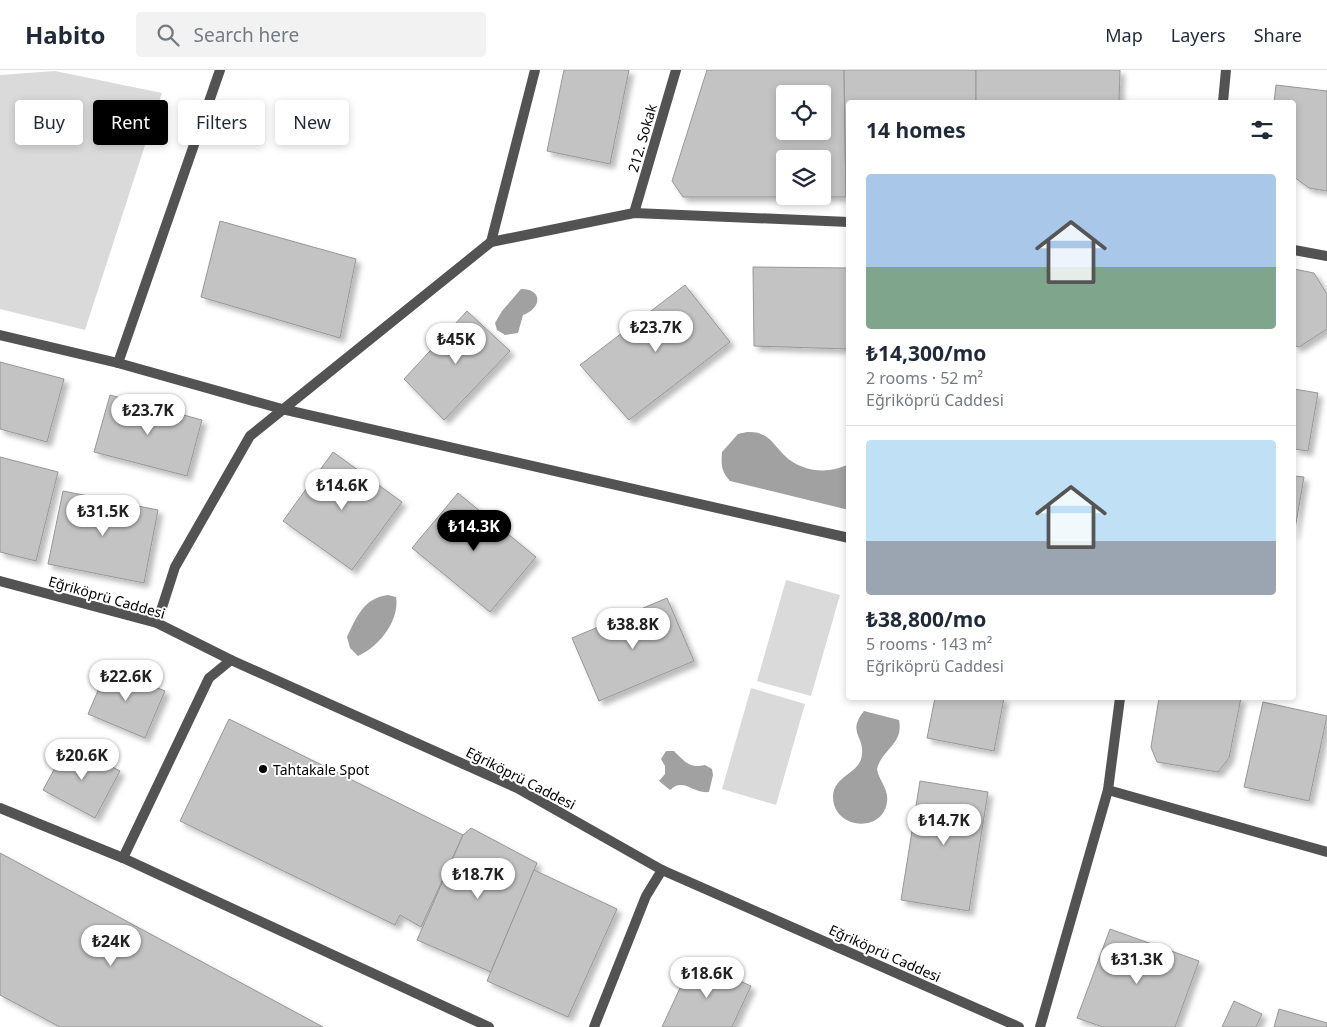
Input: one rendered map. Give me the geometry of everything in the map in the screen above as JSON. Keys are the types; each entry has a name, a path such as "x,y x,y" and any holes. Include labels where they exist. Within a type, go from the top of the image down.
{"street":[{"path":"118,363 220,70"},
{"path":"492,242 535,70"},
{"name":"212. Sokak","path":"634,213 676,70"},
{"path":"1223,100 1226,70"},
{"path":"157,623 175,567 250,436 492,242 634,213 846,222"},
{"path":"1296,250 1327,256"},
{"path":"0,335 118,363 282,410 846,537"},
{"name":"Eğriköprü Caddesi","path":"0,581 157,623 231,660 517,788 662,870 1019,1027"},
{"path":"123,858 209,678 231,660"},
{"path":"1040,1027 1108,790 1120,700"},
{"path":"1108,790 1327,852"},
{"path":"0,808 123,858 488,1027"},
{"path":"594,1027 646,896 662,870"}],"shaded area":[{"path":"55,71 162,93 160,100 93,100 93,145 145,145 85,330 0,309 0,75"},
{"path":"521,289 534,292 537,300 536,304 534,308 523,315 518,333 505,335 497,330 495,323 502,311"},
{"path":"747,432 760,433 769,439 791,461 806,468 832,470 846,465 846,509 730,481 722,467 722,452 738,434"},
{"path":"786,580 840,595 811,696 757,681"},
{"path":"388,595 396,597 395,615 380,639 366,652 358,656 350,648 347,637 362,609 373,600"},
{"path":"751,688 805,704 776,805 722,789"},
{"path":"864,711 899,720 900,728 896,741 883,756 877,769 887,797 884,812 877,819 868,823 858,824 841,816 835,808 833,797 837,784 860,761 862,748 856,729 859,718"},
{"path":"666,751 674,751 691,765 705,765 712,769 713,775 709,792 698,791 684,785 675,786 670,790 659,781 665,774 665,766 661,759"}],"building":[{"path":"564,70 629,70 610,164 547,151"},
{"path":"707,70 844,70 846,197 831,197 831,150 776,150 776,197 683,197 672,181"},
{"path":"844,70 976,70 976,100 846,100 846,197"},
{"path":"976,70 1120,70 1119,100 976,100"},
{"path":"1276,85 1327,91 1327,191 1309,188 1296,178 1296,100 1274,100"},
{"path":"220,221 356,259 340,338 201,297"},
{"path":"753,267 846,268 846,349 754,346"},
{"path":"1296,269 1314,273 1327,294 1327,329 1299,347 1296,346"},
{"path":"685,285 730,342 629,420 580,365"},
{"path":"467,311 510,351 444,420 404,379"},
{"path":"0,362 64,379 47,442 0,429"},
{"path":"1296,389 1318,393 1308,451 1296,449"},
{"path":"110,395 202,420 187,476 94,452"},
{"path":"333,452 402,502 352,570 283,521"},
{"path":"0,457 58,472 36,561 0,552"},
{"path":"1296,476 1304,477 1296,523"},
{"path":"63,491 158,510 144,583 48,564"},
{"path":"458,493 536,557 490,612 412,548"},
{"path":"667,598 694,661 599,701 572,638"},
{"path":"108,667 165,691 145,738 88,714"},
{"path":"935,700 1004,700 994,751 927,738"},
{"path":"1159,700 1241,700 1229,758 1218,772 1157,762 1151,747"},
{"path":"1263,702 1327,716 1309,801 1244,787"},
{"path":"229,719 463,835 421,927 400,915 395,925 180,821"},
{"path":"68,744 120,771 95,818 43,790"},
{"path":"920,781 988,792 969,911 901,900"},
{"path":"471,828 537,863 491,972 417,940 463,835"},
{"path":"0,853 323,1027 60,1027 0,995"},
{"path":"534,870 617,909 568,1017 487,981"},
{"path":"1110,929 1199,961 1175,1027 1103,1027 1077,1018"},
{"path":"693,960 751,986 732,1027 662,1027"},
{"path":"1234,1001 1262,1014 1256,1027 1222,1027"},
{"path":"1279,1009 1327,1023 1327,1027 1274,1027"}],"place":[{"name":"Tahtakale Spot","path":"263,769"}]}
